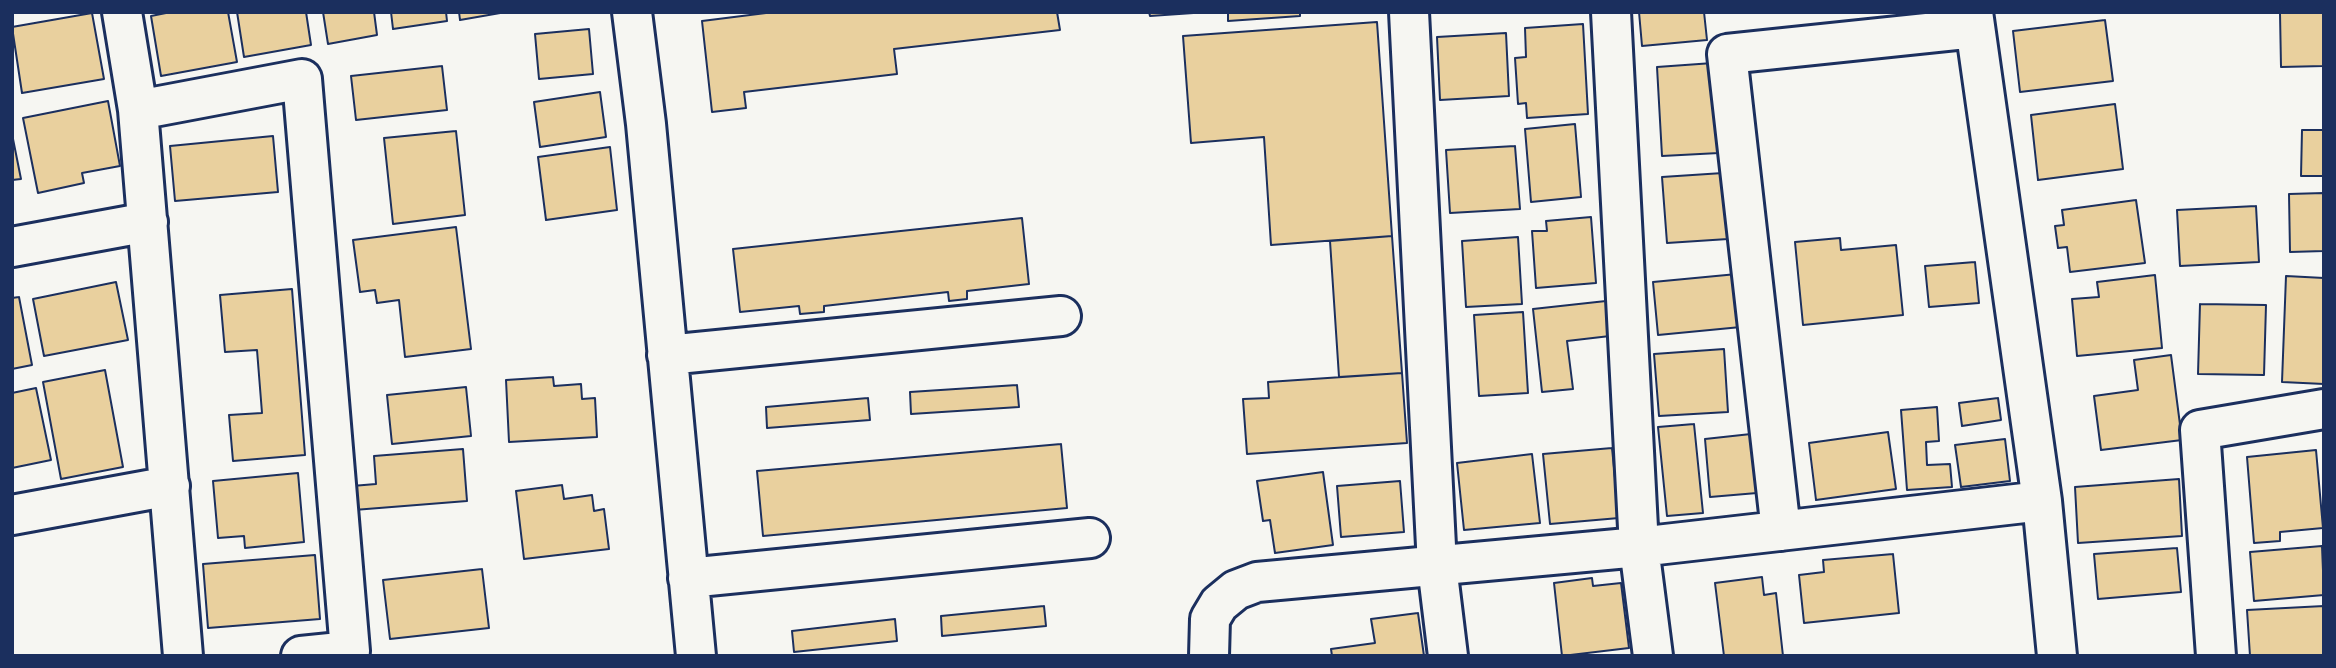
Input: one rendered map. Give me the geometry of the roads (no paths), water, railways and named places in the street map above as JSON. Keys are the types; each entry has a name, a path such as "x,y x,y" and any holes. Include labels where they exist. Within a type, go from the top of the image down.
{"street":[{"path":"122,12 138,110 149,222 183,656"},
{"path":"632,12 646,124 696,656"},
{"path":"1409,12 1437,566 1448,656"},
{"path":"1611,12 1639,547 1653,656"},
{"path":"1781,531 1727,54 1974,20 2042,501 2057,656"},
{"path":"138,110 302,79 350,651 301,656"},
{"path":"12,247 149,222"},
{"path":"667,355 1061,316"},
{"path":"2216,656 2200,430 2324,409"},
{"path":"12,515 170,486"},
{"path":"1209,656 1210,620 1219,604 1236,590 1257,582 1639,547 2042,501"},
{"path":"688,578 1090,538"}]}
